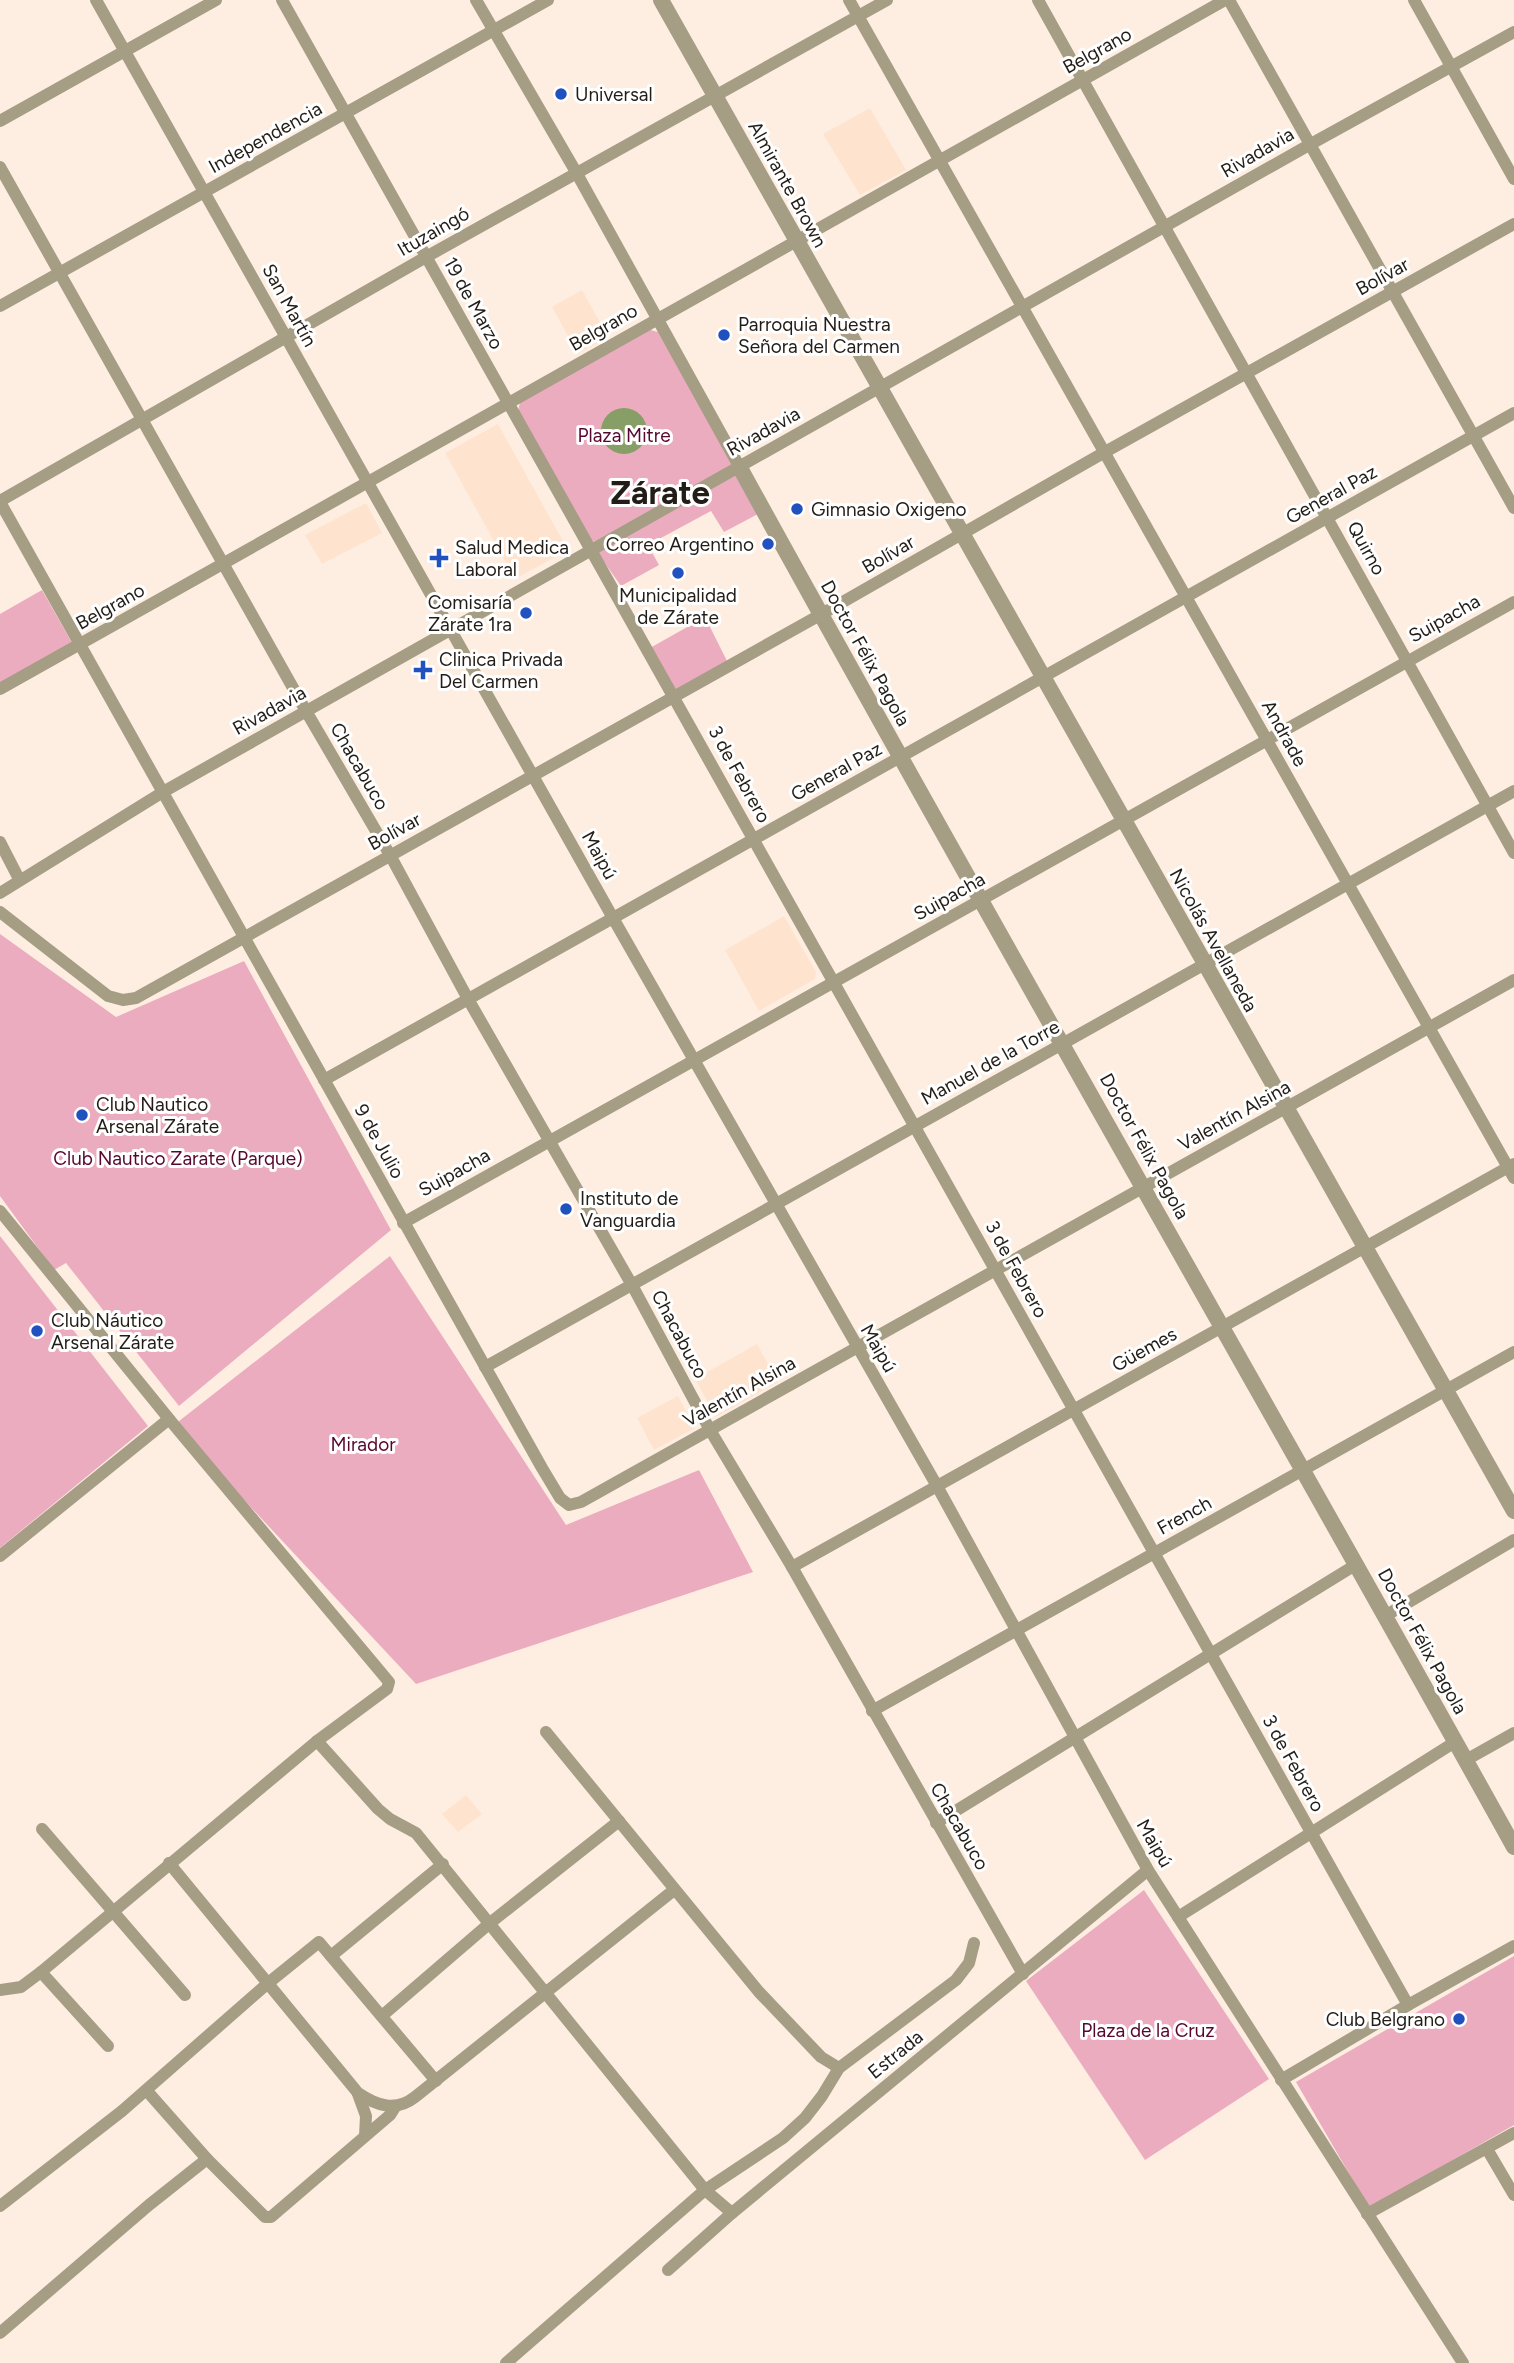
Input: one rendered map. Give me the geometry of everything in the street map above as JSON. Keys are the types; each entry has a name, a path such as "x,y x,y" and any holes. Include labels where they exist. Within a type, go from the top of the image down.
{"street":[{"name":"San Martín","path":"96,0 451,630"},
{"path":"0,121 216,0"},
{"name":"19 de Marzo","path":"282,0 593,551"},
{"path":"477,0 739,466"},
{"name":"Independencia","path":"0,306 548,0"},
{"name":"Almirante Brown","path":"661,0 879,388"},
{"name":"Andrade","path":"849,0 1429,1028 1512,1169"},
{"name":"Ituzaingó","path":"0,502 576,172 887,0"},
{"name":"Quirno","path":"1038,0 1514,853"},
{"path":"1227,0 1514,508"},
{"name":"Belgrano","path":"0,689 1227,0"},
{"path":"1414,0 1514,179"},
{"name":"Rivadavia","path":"0,893 163,792 1514,32"},
{"name":"Chacabuco","path":"0,167 390,855 548,1141 632,1285 710,1430 792,1567 1023,1974"},
{"name":"Bolívar","path":"0,912 107,996 123,1000 144,995 1514,224"},
{"name":"Nicolás Avellaneda","path":"879,388 1514,1511"},
{"name":"General Paz","path":"324,1080 1514,413"},
{"name":"Doctor Félix Pagola","path":"739,466 820,615 1223,1326 1514,1847"},
{"name":"9 de Julio","path":"0,502 403,1223 542,1468 561,1498 569,1505"},
{"name":"3 de Febrero","path":"593,551 1408,2005"},
{"name":"Suipacha","path":"403,1223 1514,602"},
{"name":"Maipú","path":"451,630 937,1486 1148,1870 1281,2080"},
{"name":"Manuel de la Torre","path":"485,1367 1514,791"},
{"path":"0,842 19,879"},
{"name":"Valentín Alsina","path":"569,1505 581,1502 1514,980"},
{"name":"Güemes","path":"792,1567 1364,1248 1512,1169"},
{"path":"0,1211 169,1419 389,1682 387,1689 317,1741 41,1972 21,1987 0,1990"},
{"name":"French","path":"872,1711 1514,1352"},
{"path":"0,1556 169,1419"},
{"path":"1385,1616 1514,1540"},
{"path":"936,1823 1357,1564"},
{"path":"546,1732 775,2010 821,2057 839,2068"},
{"path":"1465,1760 1514,1733"},
{"path":"317,1741 378,1809 416,1833 705,2190 732,2213"},
{"path":"1178,1917 1455,1742"},
{"path":"383,2015 490,1923 619,1821"},
{"path":"42,1829 185,1995"},
{"path":"169,1863 358,2093 369,2101 395,2107 406,2104 436,2081 674,1890"},
{"path":"331,1956 443,1864"},
{"name":"Estrada","path":"668,2270 732,2213 1148,1870"},
{"path":"0,2206 147,2091 267,1984 319,1942 436,2081"},
{"path":"506,2363 705,2190 783,2138 805,2118 839,2068 956,1980 969,1963 974,1944"},
{"path":"1463,2363 1281,2080 1514,1946"},
{"path":"41,1972 108,2046"},
{"path":"147,2091 207,2160 260,2215 271,2217 390,2115 395,2107"},
{"path":"358,2093 366,2116 365,2136"},
{"path":"1367,2214 1514,2133"},
{"path":"1487,2149 1514,2195"},
{"path":"0,2333 149,2205 207,2160"}],"shaded area":[{"path":"870,108 906,170 860,195 823,134"},
{"path":"582,290 608,337 578,354 552,307"},
{"path":"624,408 640,415 647,431 640,447 624,454 608,447 601,431 608,415"},
{"path":"498,424 568,550 515,579 445,453"},
{"path":"366,503 382,533 322,564 305,535"},
{"path":"784,916 816,972 815,979 759,1011 725,950"},
{"path":"757,1344 778,1382 716,1417 695,1379"},
{"path":"678,1396 695,1428 654,1450 637,1418"},
{"path":"466,1795 482,1814 458,1832 442,1814"}],"green space":[{"name":"Plaza Mitre","path":"647,329 658,332 732,461 731,465 594,542 589,538 518,412 520,402"},
{"path":"735,473 758,514 724,532 711,511 648,545 659,565 621,586 597,552"},
{"path":"42,590 72,643 0,684 0,614"},
{"path":"705,617 728,663 674,692 650,648"},
{"name":"Club Nautico Zarate (Parque)","path":"0,934 116,1017 244,961 391,1230 179,1406 66,1263 54,1270 0,1196"},
{"name":"Club Náutico Arsenal Zárate","path":"0,1236 148,1426 0,1548"},
{"name":"Mirador","path":"390,1256 566,1525 699,1470 753,1572 416,1684 174,1425"},
{"name":"Plaza de la Cruz","path":"1144,1890 1269,2079 1145,2160 1026,1981"},
{"name":"Club Belgrano","path":"1514,1956 1514,2125 1369,2208 1296,2082"}],"place":[{"name":"Universal","path":"561,94"},
{"name":"Parroquia Nuestra Señora del Carmen","path":"724,335"},
{"name":"Gimnasio Oxigeno","path":"797,509"},
{"name":"Correo Argentino","path":"768,544"},
{"name":"Salud Medica Laboral","path":"439,558"},
{"name":"Municipalidad de Zárate","path":"678,573"},
{"name":"Comisaría Zárate 1ra","path":"526,613"},
{"name":"Clinica Privada Del Carmen","path":"423,670"},
{"name":"Club Nautico Arsenal Zárate","path":"82,1115"},
{"name":"Instituto de Vanguardia","path":"566,1209"},
{"name":"Club Náutico Arsenal Zárate","path":"37,1331"},
{"name":"Club Belgrano","path":"1459,2019"}],"district":[{"name":"Zárate","path":"660,492"}]}
